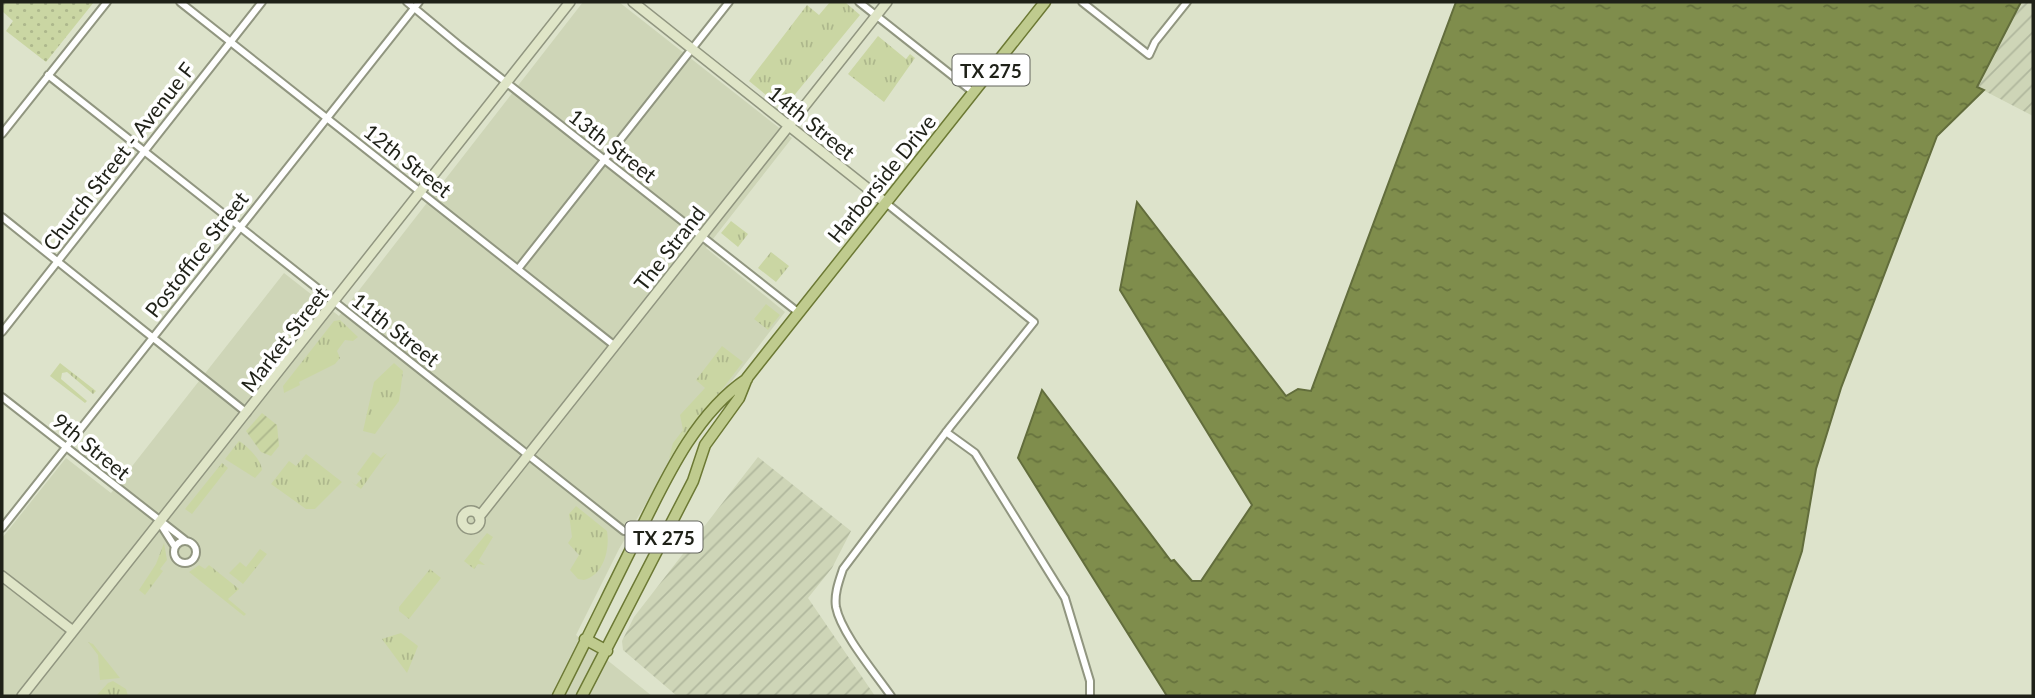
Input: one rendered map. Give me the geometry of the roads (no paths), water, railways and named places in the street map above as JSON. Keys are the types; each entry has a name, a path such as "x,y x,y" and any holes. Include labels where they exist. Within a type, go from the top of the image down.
{"main road":[{"name":"Market Street","path":"22,696 335,303 570,2"},
{"name":"14th Street","path":"632,2 886,203"},
{"name":"The Strand","path":"480,517 887,2"},
{"name":"Harborside Drive","path":"558,696 669,474 691,439 729,391 747,378 1045,2"},
{"name":"Harborside Drive","path":"582,696 693,481 705,445 739,398 747,378"},
{"path":"2,576 73,631"},
{"path":"585,639 607,651"}],"street":[{"path":"2,134 107,2"},
{"name":"12th Street","path":"180,2 615,346"},
{"name":"Church Street - Avenue F","path":"2,332 261,2"},
{"name":"13th Street","path":"407,2 417,4 506,83 799,313"},
{"path":"518,269 729,2"},
{"path":"859,2 973,92"},
{"path":"1082,2 1149,55 1155,42 1187,2"},
{"name":"Postoffice Street","path":"2,528 417,4"},
{"name":"11th Street","path":"48,75 624,531"},
{"name":"14th Street","path":"886,203 1034,322 946,432"},
{"path":"2,217 247,414"},
{"name":"9th Street","path":"2,397 160,523 192,543 196,549 189,562 182,564 176,560 176,547 160,523"},
{"path":"891,696 843,625 836,607 836,588 843,569 946,432 975,453 1065,598 1090,681 1090,696"},
{"path":"176,547 185,540"}],"water":[{"path":"1456,2 2021,2 1977,87 1984,90 1937,136 1841,388 1816,469 1802,551 1754,696 1167,696 1018,458 1042,390 1171,561 1174,560 1192,581 1201,581 1252,505 1120,290 1137,202 1286,396 1298,389 1311,391"}]}
